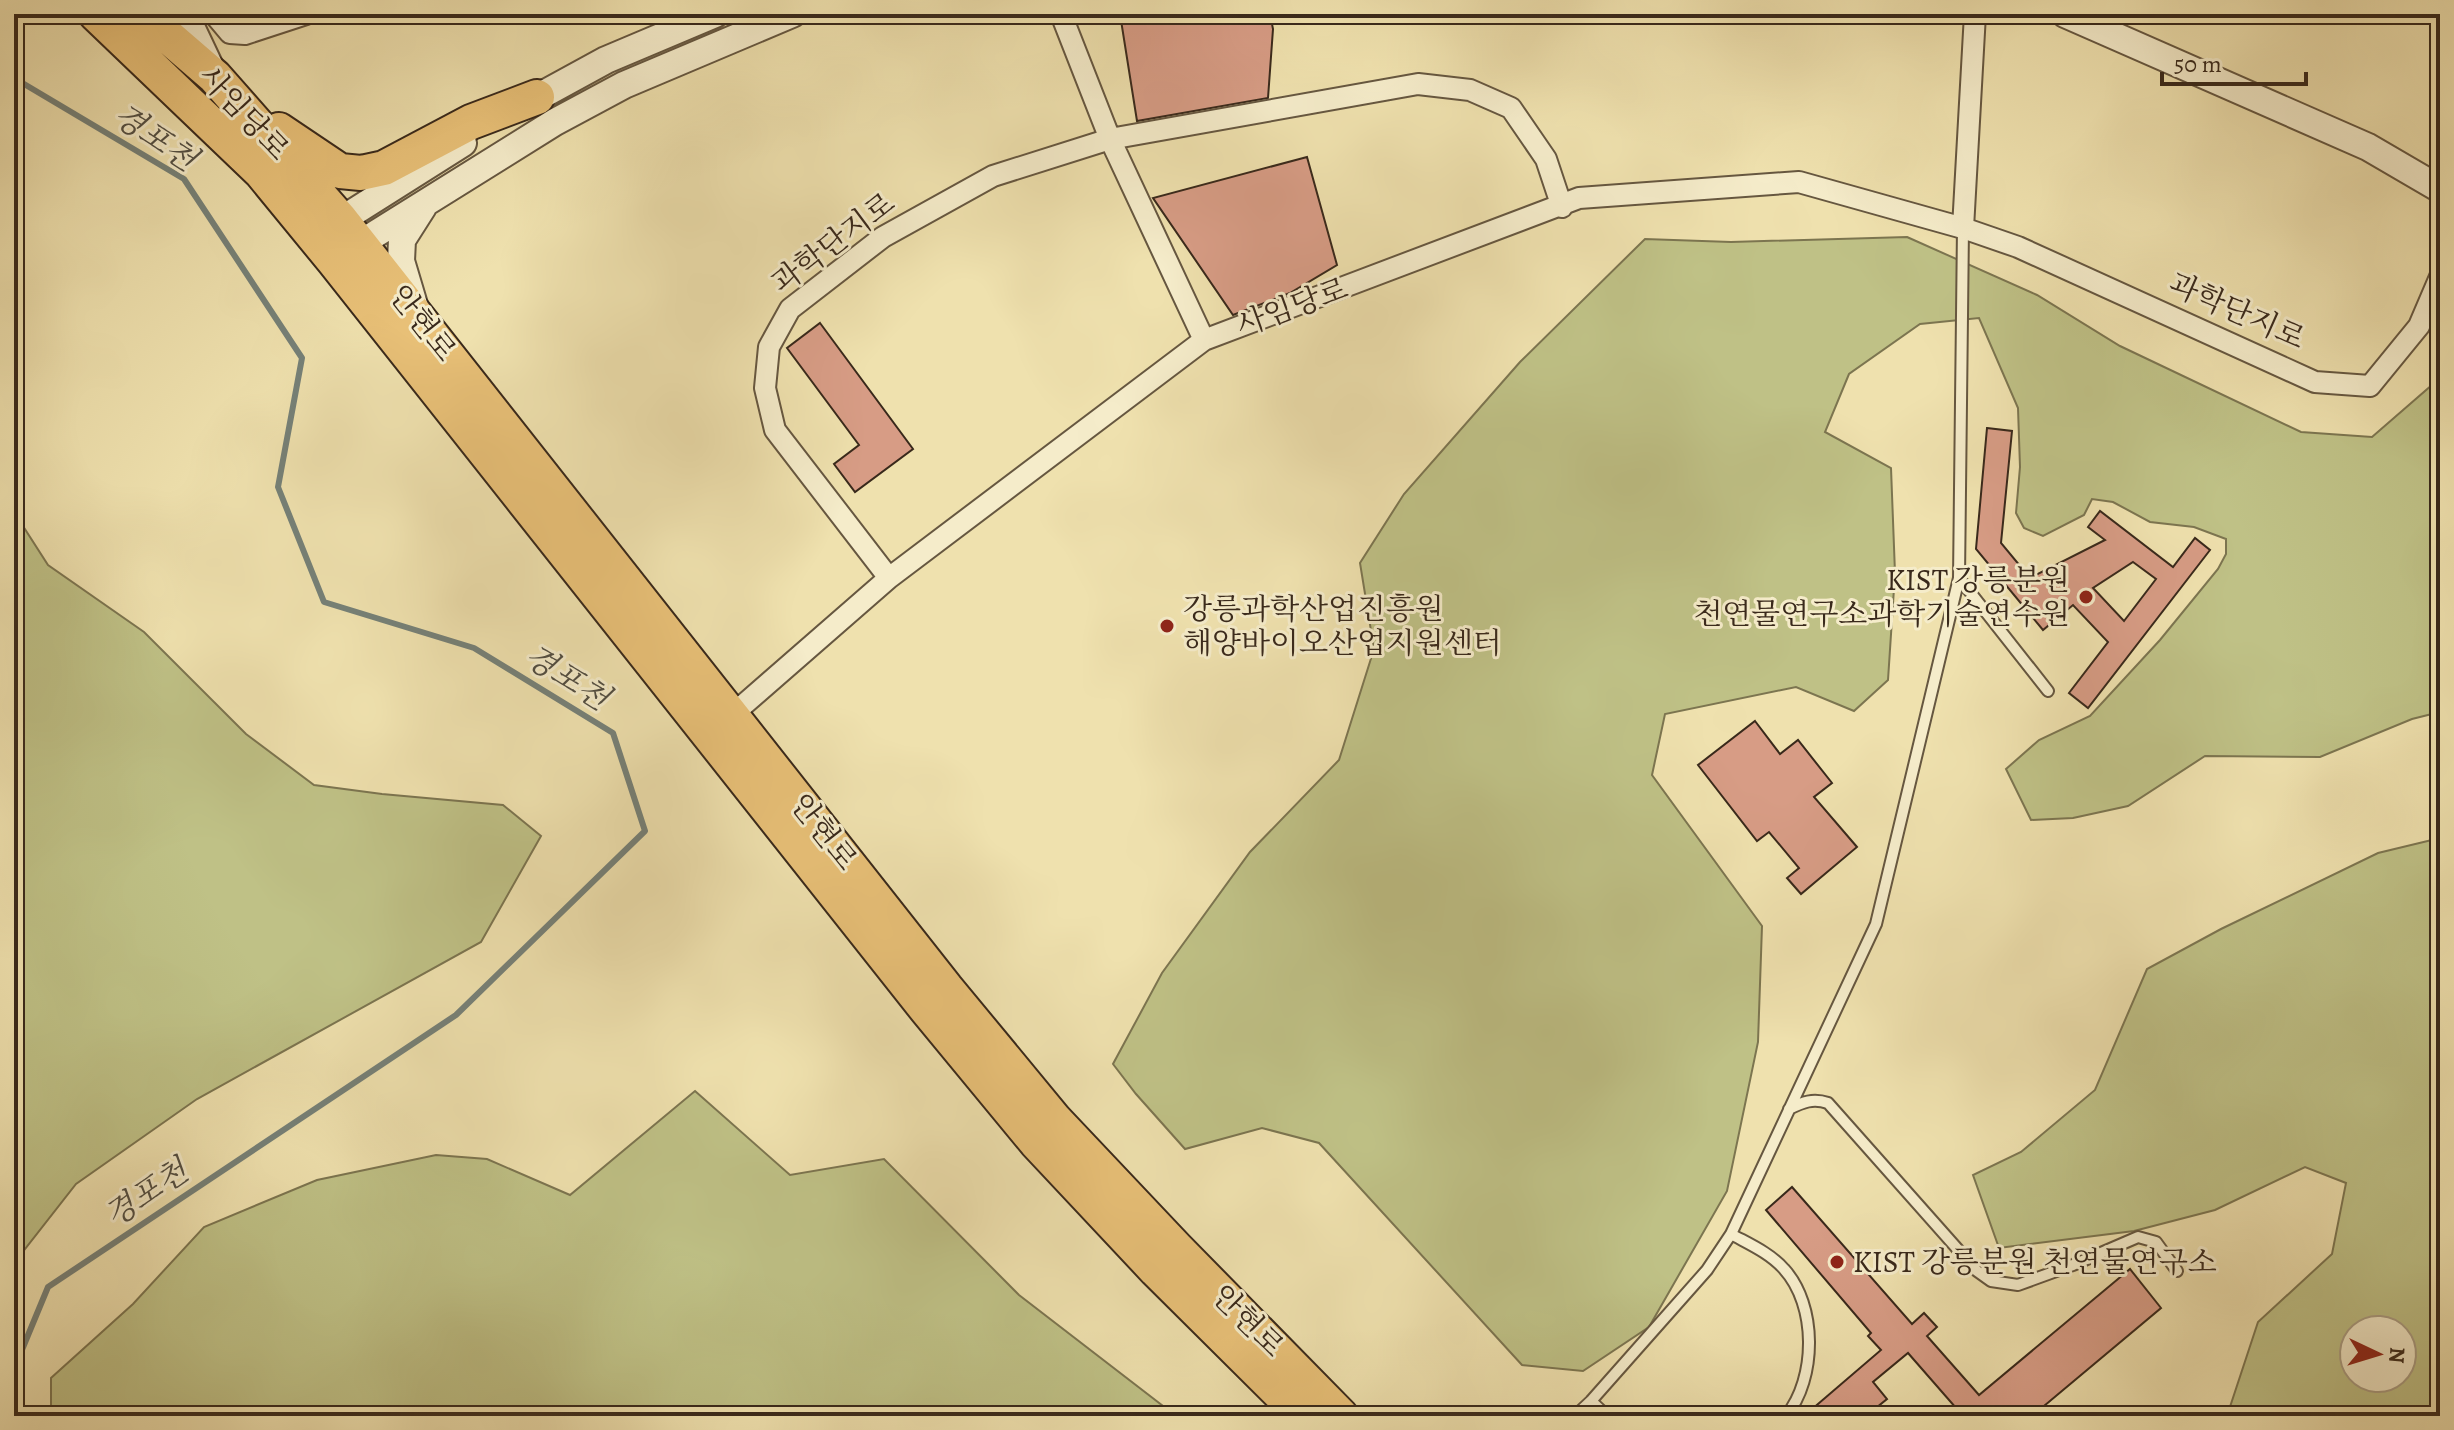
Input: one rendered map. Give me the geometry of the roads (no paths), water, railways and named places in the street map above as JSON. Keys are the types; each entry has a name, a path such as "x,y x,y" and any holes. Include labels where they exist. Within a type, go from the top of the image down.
{"highway":[{"name":"사임당로","path":"96,14 337,240"},
{"name":"사임당로","path":"142,14 215,77 337,240"},
{"path":"215,77 292,141 340,171 361,173 384,168 471,122 537,97"},
{"name":"안현로","path":"337,240 417,315 927,1010 1036,1142 1156,1270 1303,1416"},
{"name":"안현로","path":"337,240 720,724 1055,1120 1341,1416"}],"street":[{"path":"185,14 215,77"},
{"path":"214,14 230,33 245,34 306,14"},
{"path":"337,240 537,97 606,60 715,14"},
{"path":"337,240 430,199 555,122 624,85 792,14"},
{"path":"1061,14 1110,139 1204,340"},
{"path":"1963,228 1975,14"},
{"path":"2065,14 2368,147 2440,189"},
{"name":"과학단지로","path":"889,578 775,430 765,388 769,347 790,309 883,237 993,176 1110,139 1418,84 1470,90 1511,108 1546,159 1562,207"},
{"name":"사임당로","path":"720,724 889,578 1204,340 1579,198 1799,182 1963,228"},
{"path":"417,315 401,261 402,240 430,199"},
{"name":"과학단지로","path":"1963,228 2018,247 2315,382 2370,386 2419,326 2440,277"}],"lane":[{"path":"1575,1416 1707,1270 1731,1234 1876,924 1959,578 1963,228"},
{"path":"1959,578 2048,691"},
{"path":"1789,1109 1808,1101 1828,1103 1977,1271 1991,1281 2018,1285 2138,1237 2156,1242 2177,1271"},
{"path":"1731,1234 1768,1255 1785,1270 1806,1318 1809,1365 1793,1408 1786,1416"},
{"path":"1591,1401 1607,1416"}],"waterway":[{"name":"경포천","path":"14,78 184,179 302,358 278,487 324,602 474,648 613,733 645,831 456,1015 48,1287 14,1369"}],"place":[{"name":"KIST 강릉분원 천연물연구소과학기술연수원","path":"2086,597"},
{"name":"강릉과학산업진흥원 해양바이오산업지원센터","path":"1167,626"},
{"name":"KIST 강릉분원 천연물연구소","path":"1837,1262"}]}
